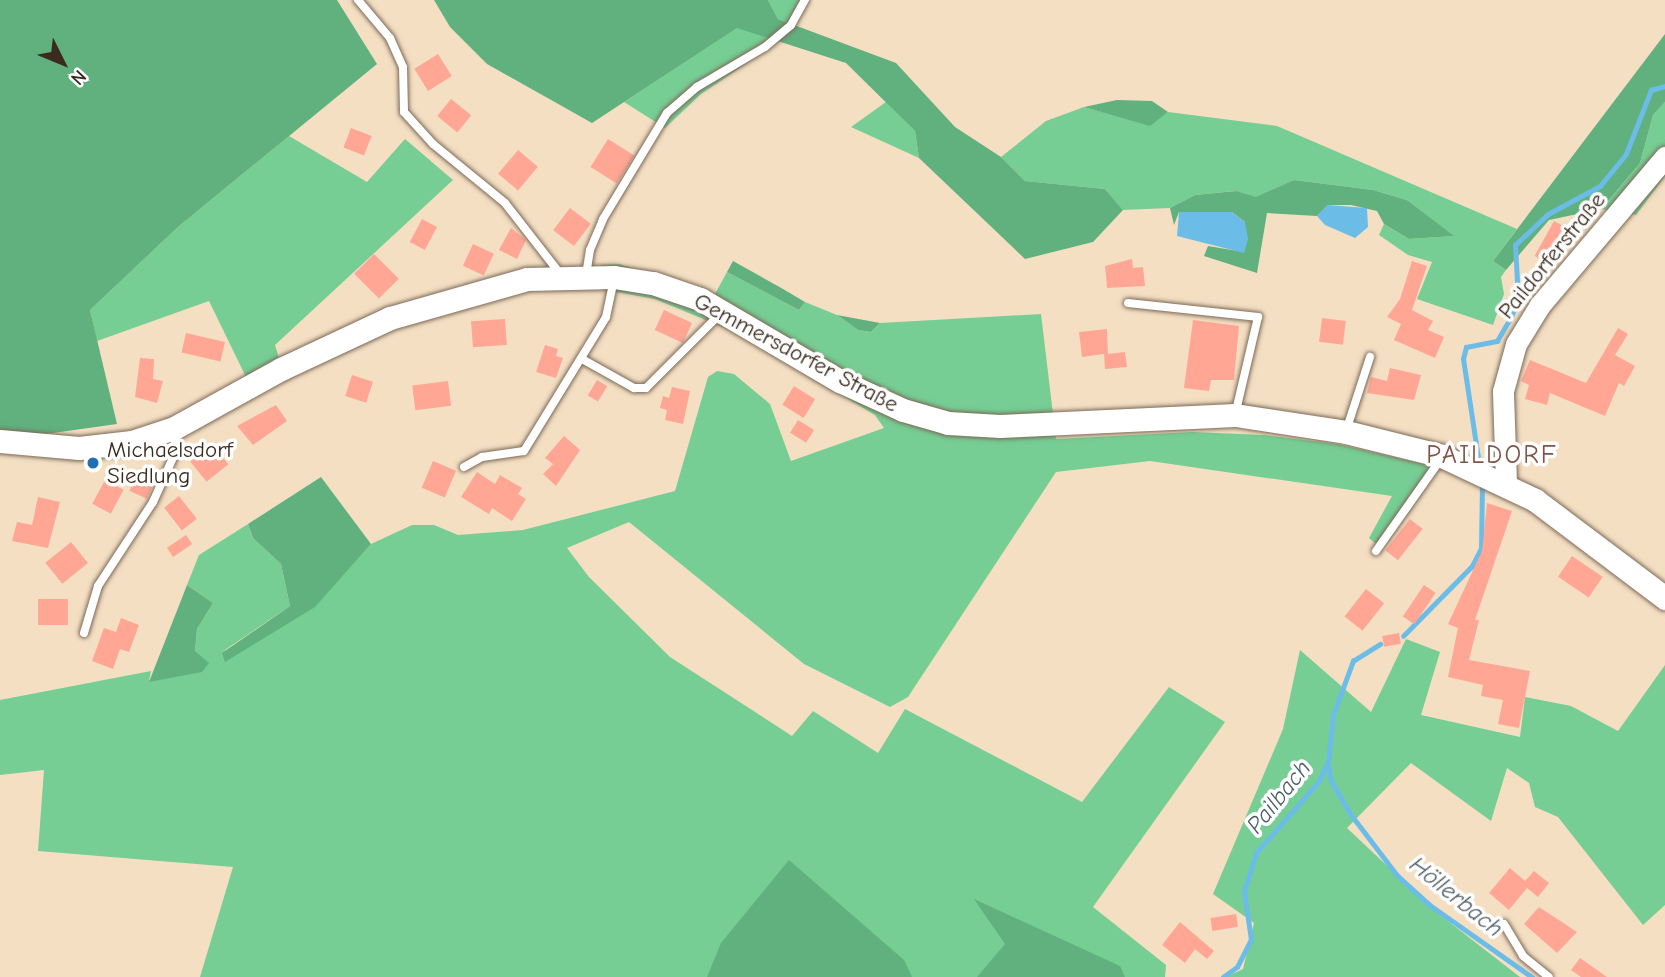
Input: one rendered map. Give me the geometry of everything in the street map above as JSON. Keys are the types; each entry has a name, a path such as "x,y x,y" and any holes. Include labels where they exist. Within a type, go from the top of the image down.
{"main road":[{"name":"Gemmersdorfer Straße","path":"0,442 79,448 113,446 174,428 281,369 390,317 496,286 562,276 614,277 653,283 723,310 840,381 903,410 948,423 1000,426 1235,415 1346,432 1442,456 1506,483 1556,514 1665,598"}],"street":[{"name":"Paildorferstraße","path":"1506,483 1503,391 1516,344 1540,305 1665,157"}],"lane":[{"path":"358,0 390,38 403,67 404,112 433,144 506,203 562,276"},
{"path":"586,275 590,250 603,219 667,113 697,87 765,47 791,25 805,0"},
{"path":"464,467 482,457 524,451 606,317 614,277"},
{"path":"1128,303 1258,317 1235,415"},
{"path":"582,359 634,388 646,388 707,331 723,310"},
{"path":"1346,432 1370,358"},
{"path":"84,633 98,586 153,502 176,451 174,428"},
{"path":"1376,551 1442,456"},
{"path":"1504,924 1523,957 1549,977"}],"green space":[{"path":"0,0 337,0 377,64 178,227 90,310 117,424 46,434 0,431"},
{"path":"434,0 768,0 778,19 896,63 955,127 1001,157 1025,181 1105,189 1123,210 1093,242 1025,259 919,158 915,131 846,63 737,28 592,123 487,64 450,27"},
{"path":"768,0 809,0 795,25 778,19"},
{"path":"738,27 780,41 701,94 665,128 624,102"},
{"path":"1665,34 1665,102 1653,115 1640,163 1601,209 1549,220 1506,270 1493,261"},
{"path":"1117,100 1152,101 1168,112 1150,126 1084,107"},
{"path":"886,102 915,131 919,158 851,127"},
{"path":"1665,102 1665,176 1636,215 1601,209 1640,163 1653,115"},
{"path":"1084,107 1150,125 1168,112 1277,126 1517,229 1493,261 1506,270 1501,277 1504,294 1493,325 1417,299 1432,262 1408,255 1379,235 1384,224 1409,239 1453,236 1407,200 1373,190 1294,180 1256,198 1235,191 1195,195 1170,208 1123,210 1105,189 1025,181 1001,157 1046,121"},
{"path":"289,136 367,182 405,139 453,180 275,345 279,358 246,377 209,301 97,341 90,310 178,227"},
{"path":"1294,180 1373,190 1407,200 1454,236 1409,239 1384,224 1377,211 1351,205 1328,205 1317,216 1267,213 1257,273 1204,256 1208,246 1244,252 1245,222 1232,212 1179,212 1174,225 1170,208 1195,195 1236,191 1256,197"},
{"path":"733,261 805,302 799,310 727,272"},
{"path":"619,264 715,294 727,272 799,310 805,302 837,315 858,330 871,332 880,323 1041,314 1056,439 1192,432 1264,435 1337,444 1432,466 1376,544 1369,538 1392,496 1150,461 1056,472 908,697 890,707 804,664 629,522 567,548 589,577 670,657 792,736 813,711 878,753 905,709 1082,802 1169,687 1225,722 1093,907 1166,965 1165,977 200,977 233,867 38,851 44,770 0,775 0,700 151,671 149,681 195,651 197,629 213,603 187,585 199,555 248,524 253,538 281,564 290,606 222,652 314,607 371,544 412,525 434,525 458,535 523,530 675,491 708,377 717,371 734,374 770,404 791,461 884,428 875,415 737,333 655,299 599,289 601,265"},
{"path":"837,315 880,323 871,332 858,330"},
{"path":"321,477 371,544 315,607 225,662 222,653 290,606 281,564 253,538 248,524"},
{"path":"187,585 213,603 197,629 195,651 209,663 202,672 149,682"},
{"path":"1406,639 1440,652 1421,715 1520,737 1525,697 1571,706 1618,731 1665,665 1665,905 1643,925 1558,817 1535,807 1529,783 1507,768 1491,821 1411,763 1347,828 1435,911 1520,977 1226,977 1243,969 1254,923 1213,894 1283,729 1300,650 1371,712"},
{"path":"789,860 904,960 912,977 707,977 721,943"},
{"path":"974,899 1120,966 1125,977 977,977 1005,944"}],"water":[{"path":"1328,205 1367,208 1368,227 1355,238 1325,225 1317,216"},
{"path":"1179,212 1232,212 1245,222 1248,239 1244,253 1177,236"}],"building":[{"path":"438,54 452,76 428,91 414,69"},
{"path":"451,99 471,115 457,132 437,116"},
{"path":"351,128 372,136 364,155 343,148"},
{"path":"608,139 634,155 617,183 591,167"},
{"path":"518,150 538,167 518,190 498,174"},
{"path":"570,208 591,224 574,246 553,230"},
{"path":"422,219 437,227 425,250 410,242"},
{"path":"1554,221 1565,227 1546,262 1535,256"},
{"path":"511,228 526,240 517,259 499,250"},
{"path":"473,244 494,254 484,275 463,266"},
{"path":"374,254 399,279 379,299 354,274"},
{"path":"1132,259 1133,268 1143,267 1145,286 1107,288 1105,266"},
{"path":"1412,261 1427,266 1412,310 1433,321 1428,330 1444,337 1435,358 1394,340 1401,324 1387,317 1400,299"},
{"path":"664,310 692,323 683,343 655,330"},
{"path":"1322,318 1346,321 1343,345 1319,342"},
{"path":"505,319 507,345 473,347 471,321"},
{"path":"1193,320 1239,326 1234,380 1211,380 1209,391 1184,388"},
{"path":"1618,328 1628,334 1615,355 1635,366 1624,386 1619,383 1605,416 1550,393 1547,405 1525,399 1529,385 1521,381 1530,360 1586,383"},
{"path":"1107,329 1108,354 1125,352 1127,367 1105,369 1104,354 1082,357 1079,332"},
{"path":"186,333 225,342 220,361 182,352"},
{"path":"545,345 558,349 556,356 563,358 556,378 536,372"},
{"path":"140,358 154,359 153,379 163,381 157,403 135,397"},
{"path":"1390,368 1421,375 1414,400 1367,393 1371,377 1387,381"},
{"path":"352,375 373,382 366,403 345,396"},
{"path":"597,380 607,386 598,402 588,395"},
{"path":"448,381 451,406 415,410 412,385"},
{"path":"794,386 815,399 804,418 782,405"},
{"path":"672,387 690,391 683,424 665,420 667,410 660,408 663,396 669,398"},
{"path":"276,405 287,421 253,445 237,426"},
{"path":"798,420 814,430 806,443 790,433"},
{"path":"564,436 580,450 556,486 543,474 553,464 545,458"},
{"path":"212,444 228,464 207,482 190,462"},
{"path":"433,461 456,471 445,497 422,488"},
{"path":"140,468 157,476 147,499 129,491"},
{"path":"477,472 495,484 500,475 522,488 518,494 526,499 512,521 492,508 489,514 461,497"},
{"path":"105,480 124,490 111,514 92,504"},
{"path":"179,496 197,519 182,531 164,508"},
{"path":"38,497 60,502 48,548 12,541 17,522 32,525"},
{"path":"1487,503 1512,511 1475,620 1479,620 1469,660 1530,671 1519,728 1498,724 1503,700 1481,696 1483,685 1448,677 1458,628 1448,624 1482,551"},
{"path":"1410,519 1423,529 1398,560 1385,551"},
{"path":"186,535 192,544 173,557 167,548"},
{"path":"71,542 88,563 62,584 45,563"},
{"path":"1572,556 1603,577 1589,597 1558,577"},
{"path":"1424,585 1436,593 1414,624 1403,617"},
{"path":"1366,589 1384,603 1363,631 1344,617"},
{"path":"38,599 68,599 68,625 38,625"},
{"path":"121,618 139,625 129,652 120,649 113,669 92,661 104,628 116,632"},
{"path":"1399,633 1401,644 1384,647 1382,636"},
{"path":"1510,868 1525,881 1534,871 1549,883 1538,897 1527,888 1509,910 1489,893"},
{"path":"1539,907 1577,932 1557,953 1524,924"},
{"path":"1236,914 1238,927 1212,931 1210,918"},
{"path":"1180,922 1214,951 1207,959 1195,949 1185,963 1162,945"},
{"path":"1580,958 1607,977 1581,977 1571,970"}],"waterway":[{"name":"Pailbach","path":"1478,458 1463,359 1466,347 1497,341 1511,317 1518,299 1515,245 1548,214 1600,186 1626,154 1651,90 1665,86"},
{"name":"Pailbach","path":"1403,636 1472,566 1481,548 1482,484"},
{"name":"Pailbach","path":"1223,977 1237,967 1251,940 1244,892 1256,853 1319,781 1328,762 1333,715 1353,661 1380,644"},
{"name":"Höllerbach","path":"1328,763 1331,780 1350,813 1398,876 1430,905 1532,977"}],"place":[{"name":"Michaelsdorf Siedlung","path":"93,463"}],"district":[{"name":"PAILDORF","path":"1492,456"}]}
